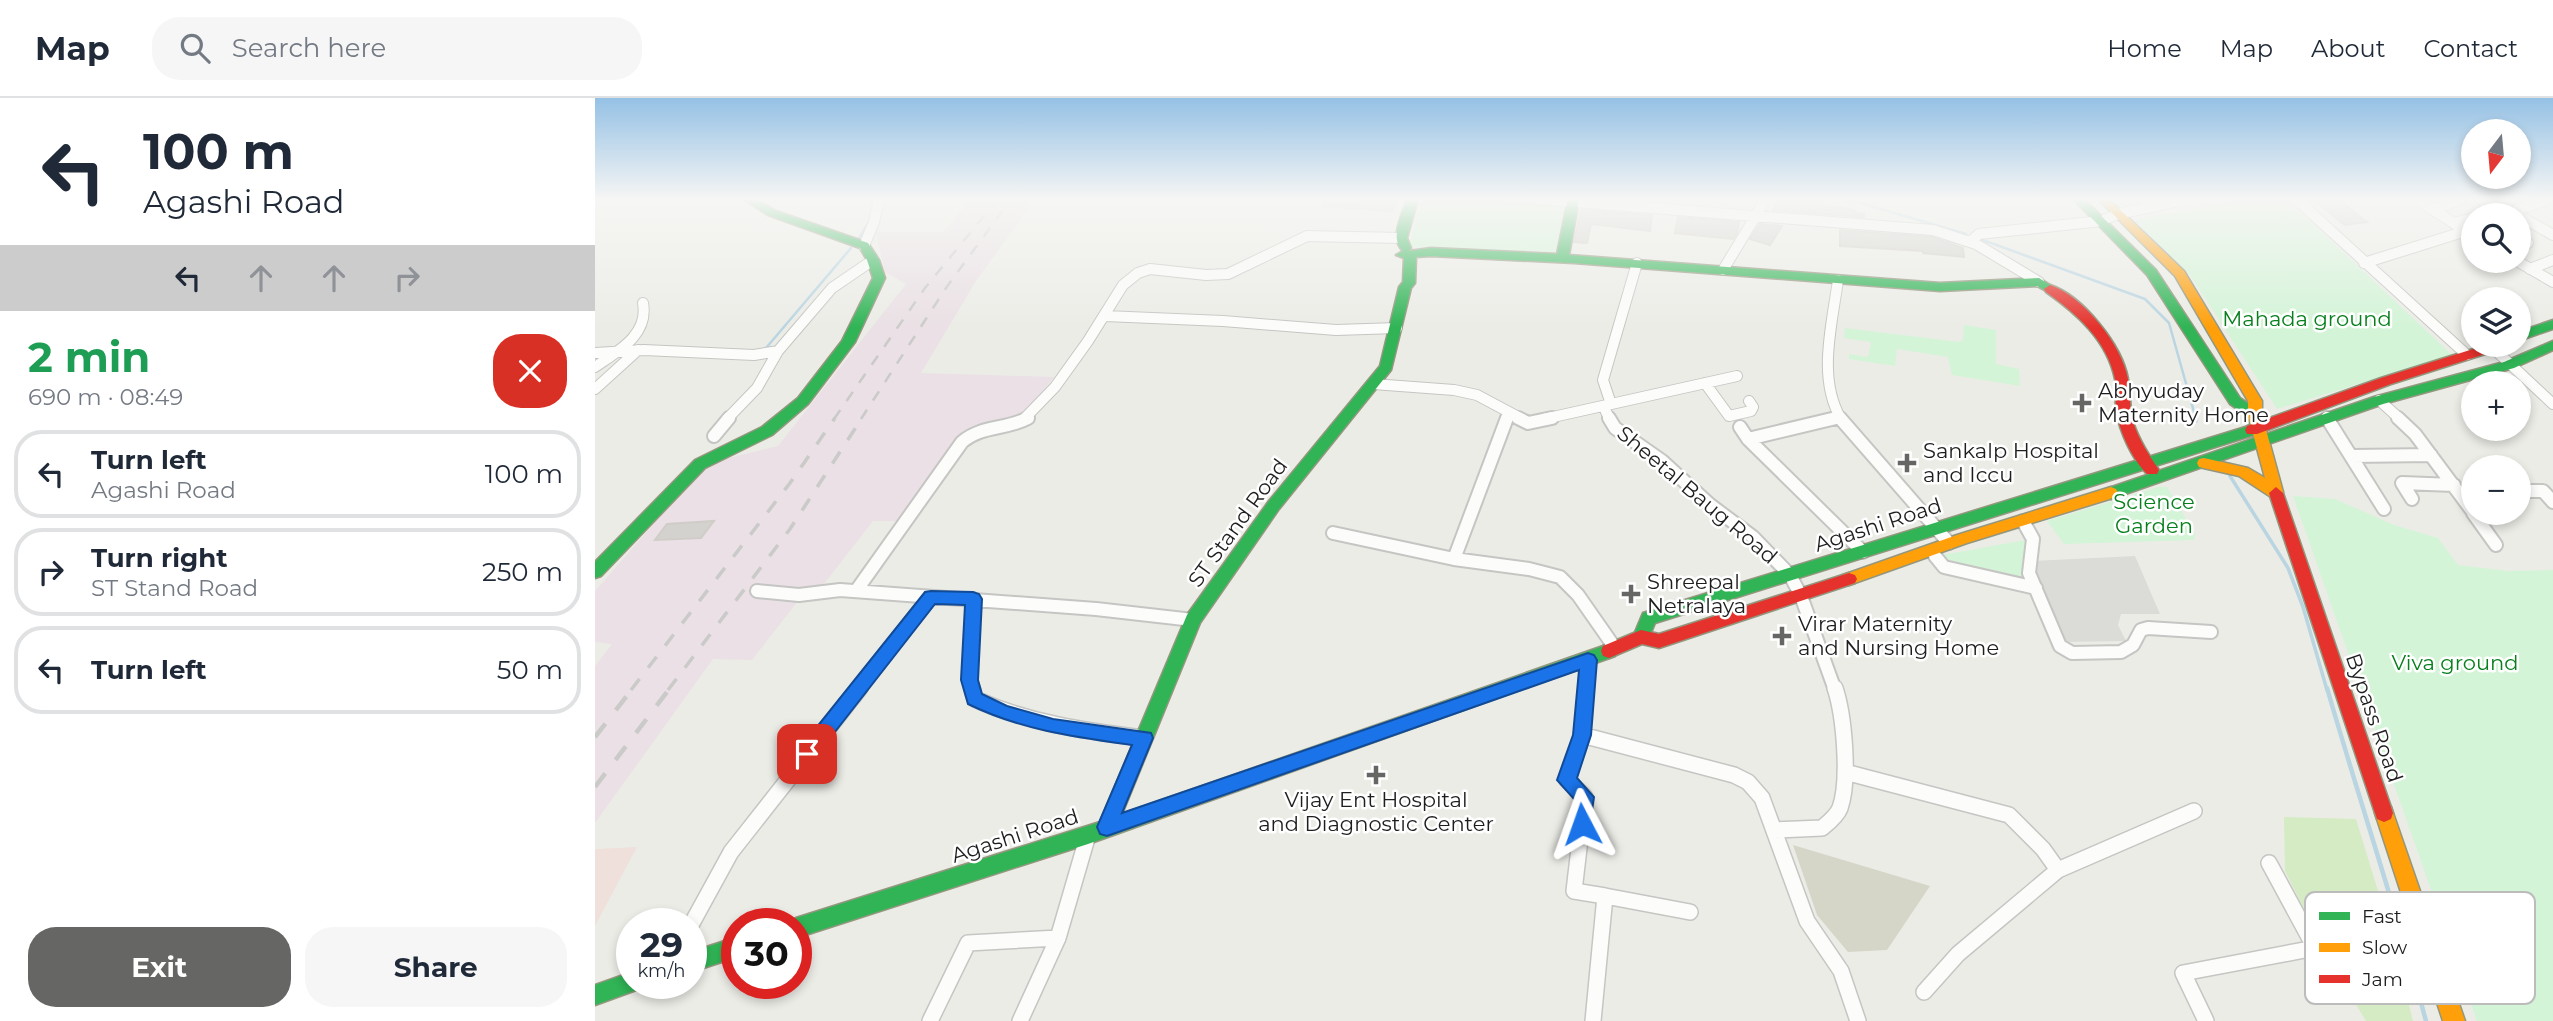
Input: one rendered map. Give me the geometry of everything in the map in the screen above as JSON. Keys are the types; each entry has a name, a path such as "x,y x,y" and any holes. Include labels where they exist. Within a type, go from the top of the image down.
{"street":[{"path":"595,572 700,464 717,452 747,442 786,419 811,393 862,319 879,278 868,253 842,242"},
{"path":"714,436 718,427 738,410 759,385 772,367 778,351 817,300 868,253 870,242"},
{"path":"856,591 962,442 970,433 981,428 1013,426 1030,418 1105,317 1119,290 1138,271 1150,269 1231,274 1264,259 1291,242"},
{"path":"1353,242 1431,252 1563,256 1724,267 1783,276 1797,274 1940,287 2039,282"},
{"path":"1405,249 1406,242"},
{"path":"1563,256 1566,242"},
{"path":"1724,267 1738,242"},
{"path":"1980,242 2071,303 2097,327 2112,352 2121,377 2124,415 2146,464 2159,478"},
{"path":"2122,242 2152,273 2235,401 2259,428"},
{"name":"Bypass Road","path":"2147,242 2180,274 2255,401 2259,428 2276,492 2411,892"},
{"path":"2342,242 2461,350"},
{"path":"2364,263 2423,242"},
{"name":"ST Stand Road","path":"1107,827 1193,620 1274,505 1386,367 1405,287 1402,284 1405,249"},
{"path":"1563,256 1724,267"},
{"path":"2531,269 2553,260"},
{"path":"1608,408 1603,380 1637,263"},
{"path":"2531,270 2553,282"},
{"path":"1837,279 1827,364 1831,395 1839,417 1949,543"},
{"path":"595,367 638,334 646,322 647,314 643,303"},
{"path":"1105,317 1240,322 1343,332 1397,328"},
{"path":"2531,332 2553,324"},
{"path":"2259,428 2326,417 2509,365 2553,345"},
{"path":"595,354 638,350 754,355 778,351"},
{"path":"595,389 638,350"},
{"path":"2259,428 2461,357"},
{"path":"2503,357 2553,404"},
{"path":"1373,384 1454,390 1477,395 1528,423 1737,380"},
{"path":"1707,386 1729,416 1751,411 1753,407 1749,401"},
{"path":"2379,400 2415,433 2461,495"},
{"name":"Sheetal Baug Road","path":"1608,408 1615,428 1662,461 1709,504 1753,537 1790,575 1801,596 1839,700 1845,772 1840,809 1822,828 1776,830"},
{"path":"1454,559 1509,413"},
{"path":"1748,439 1839,417"},
{"path":"2326,417 2384,509"},
{"path":"1740,428 1863,552"},
{"name":"Agashi Road","path":"812,923 1089,835 1588,660 1641,637 1659,641 1801,596 1949,543 2159,478 2199,463 2259,428"},
{"name":"Agashi Road","path":"1641,637 1649,618 2259,428"},
{"path":"2352,456 2431,455"},
{"path":"2199,463 2230,467 2247,473 2259,478 2276,492"},
{"path":"2411,499 2402,484 2461,489"},
{"path":"2531,491 2543,491 2553,502"},
{"path":"2023,521 2033,539 2029,573 2060,646 2072,653 2121,652 2133,645 2141,630 2148,628 2211,632"},
{"path":"2482,525 2496,545"},
{"path":"1333,533 1454,559 1529,569 1560,577 1578,595 1615,648"},
{"path":"1935,556 1944,566 2036,588"},
{"path":"757,591 799,595 840,590 856,591 1193,620"},
{"path":"700,908 731,852 931,597"},
{"path":"973,599 969,680 975,699 1003,713 1053,727 1144,738"},
{"path":"1588,660 1582,735 1567,780 1585,797 1574,891 1690,912"},
{"path":"1582,735 1734,775 1748,782 1762,798 1776,830 1807,921 1841,971 1858,1021"},
{"path":"1845,772 2008,816 2043,849 2058,870"},
{"path":"1924,992 1958,954 2058,870 2194,811"},
{"path":"1020,1021 1058,938 1089,835"},
{"path":"2269,863 2305,930"},
{"path":"1593,1021 1605,896"},
{"path":"930,1021 968,943 1058,938"},
{"path":"2206,1021 2183,974 2305,950"},
{"path":"595,995 616,988"},
{"name":"Bypass Road","path":"2448,1004 2454,1021"}],"shaded area":[{"path":"878,242 1004,242 976,281 921,373 1054,377 1019,420 971,426 900,521 873,521 813,598 801,597 752,660 713,659 595,823 595,666 612,644 595,642 595,591 699,472 720,460 778,446 906,284 885,272"},
{"path":"2135,556 2160,614 2121,614 2118,625 2126,641 2062,642 2030,561"},
{"path":"1793,845 1930,886 1887,950 1848,952 1817,915"},
{"path":"637,847 595,926 595,849"}],"green space":[{"path":"1410,242 1557,242 1555,252 1409,247"},
{"name":"Mahada ground","path":"2156,242 2333,242 2452,355 2277,409 2190,275"},
{"path":"1964,325 1996,330 1996,364 2019,369 2020,386 1952,375 1948,357 1897,349 1895,366 1849,359 1849,354 1868,357 1871,342 1844,338 1845,328 1959,342 1963,340"},
{"name":"Science Garden","path":"2159,487 2167,487 2195,534 2194,540 2064,544 2047,521"},
{"name":"Viva ground","path":"2293,496 2335,499 2394,525 2438,538 2458,565 2508,571 2553,570 2553,1021 2477,1021 2471,1004 2535,1004 2535,892 2432,892"},
{"path":"2031,539 2024,578 2017,581 1947,564 1942,555"},
{"path":"2284,817 2356,819 2378,892 2305,892 2305,911 2285,871"},
{"path":"2356,1004 2409,1004 2413,1021 2366,1021"}],"building":[{"path":"1840,242 1946,242 1963,248 1964,257 1923,251 1840,246"},
{"path":"714,521 701,538 655,540 667,524"}],"waterway":[{"path":"1988,242 2145,299 2169,323 2196,419"},
{"path":"766,348 851,248"},
{"path":"2230,476 2288,568 2303,607 2327,690"},
{"path":"2327,688 2388,892"},
{"path":"2421,1004 2426,1021"}],"railway":[{"path":"834,419 925,288 963,242"},
{"path":"861,419 946,288 980,242"},
{"path":"631,690 790,483 835,418"},
{"path":"668,690 790,529 862,418"},
{"path":"595,737 633,688"},
{"path":"595,787 670,688"}],"traffic: fast":[{"path":"595,572 700,464 767,431 803,401 848,342 879,278 873,260 864,246 853,242"},
{"path":"1403,242 1405,248"},
{"path":"1562,258 1565,242"},
{"path":"2121,242 2152,273 2235,401 2255,415"},
{"path":"1402,255 1431,252 1574,259 1940,287 2039,282 2050,289"},
{"path":"1107,827 1193,620 1274,505 1386,367 1405,287 1409,283 1410,254"},
{"path":"2531,332 2553,324"},
{"path":"2111,493 2379,400 2509,365 2553,345"},
{"path":"1641,637 1649,618 2252,430"},
{"path":"812,923 1088,835 1609,651"},
{"path":"707,957 721,952"},
{"path":"595,995 616,988"}],"traffic: slow":[{"path":"2147,242 2180,274 2255,401 2255,415 2276,493"},
{"path":"2204,463 2243,472 2276,492"},
{"path":"1849,579 1962,539 2111,493"},
{"path":"2384,813 2411,892"},
{"path":"2448,1004 2454,1021"}],"traffic: jam":[{"path":"2050,289 2084,315 2110,349 2121,376 2123,409 2128,427 2146,464 2152,470"},
{"path":"2252,430 2386,381 2461,357"},
{"path":"2276,493 2384,813"},
{"path":"1609,651 1641,637 1659,641 1849,579"}],"place":[{"name":"Abhyuday Maternity Home","path":"2082,403"},
{"name":"Sankalp Hospital and Iccu","path":"1907,463"},
{"name":"Shreepal Netralaya","path":"1631,594"},
{"name":"Virar Maternity and Nursing Home","path":"1782,636"},
{"name":"Vijay Ent Hospital and Diagnostic Center","path":"1376,775"}],"route":[{"path":"807,754 931,597 973,599 969,680 975,699 1003,713 1053,727 1144,738 1107,827 1588,660 1582,735 1567,780 1585,797 1582,824"}]}
